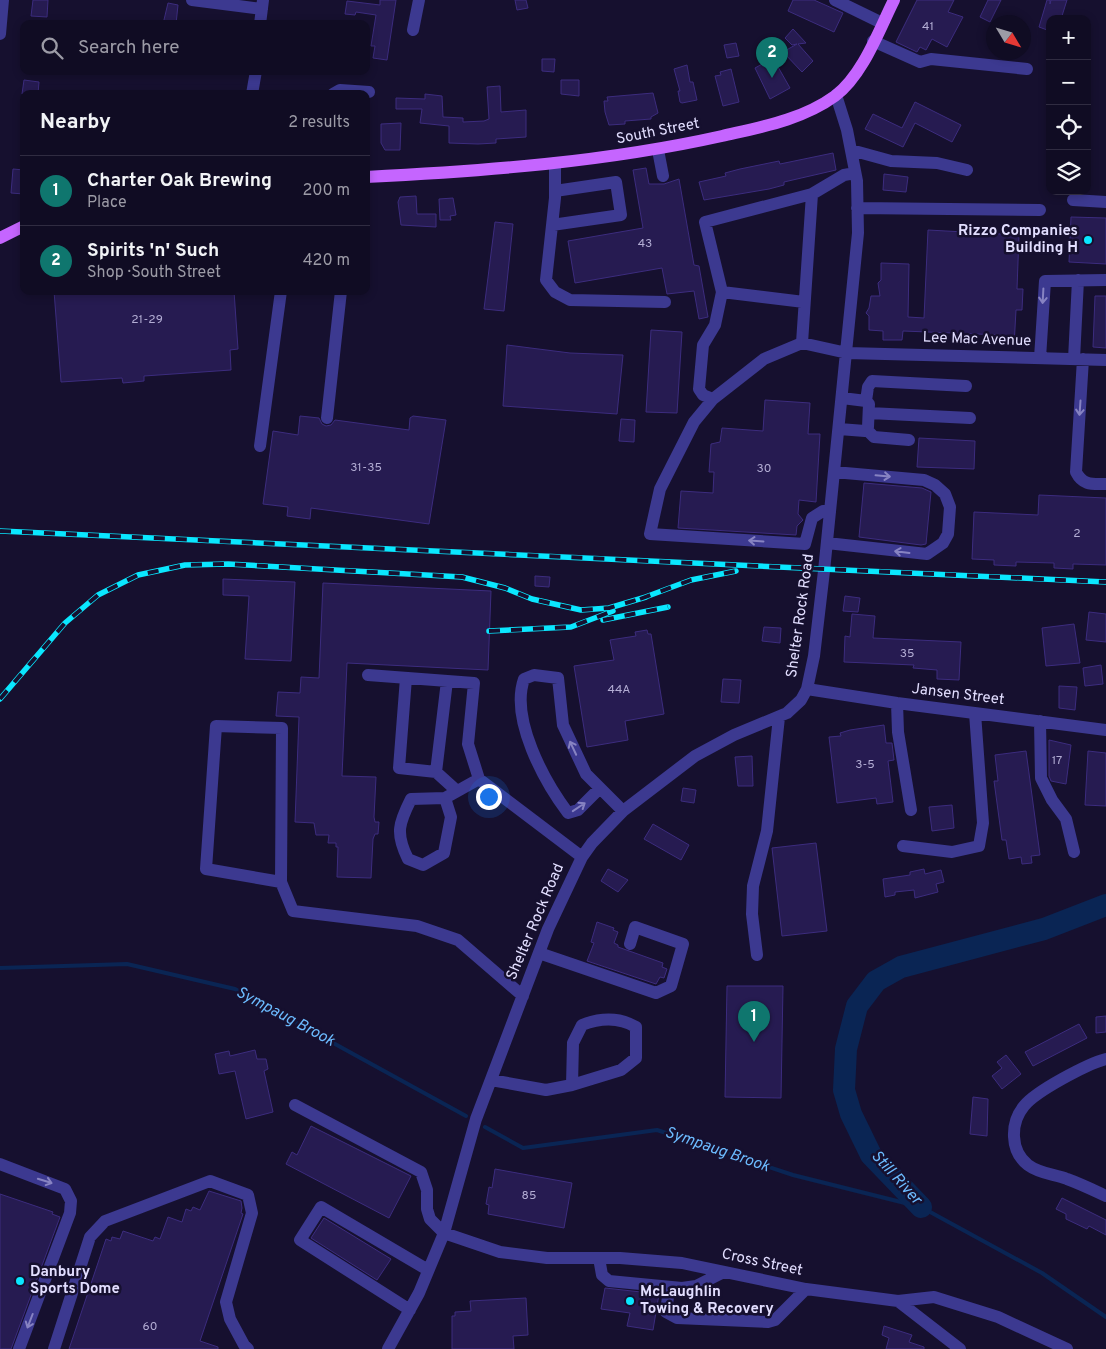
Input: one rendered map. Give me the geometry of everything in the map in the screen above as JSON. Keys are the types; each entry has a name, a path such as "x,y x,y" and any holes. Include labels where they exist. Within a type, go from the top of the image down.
{"main road":[{"name":"South Street","path":"370,177 482,170 658,150 763,126 807,113 836,95 862,65 894,0"},
{"path":"0,238 20,228"}],"street":[{"path":"0,34 3,0"},
{"path":"192,0 262,4 260,20"},
{"path":"413,30 419,0"},
{"path":"840,1 882,23"},
{"path":"873,41 920,62 931,58 1027,69"},
{"path":"253,90 255,75"},
{"name":"Shelter Rock Road","path":"387,1348 410,1310 444,1233 476,1119 539,953 566,888 582,857 592,842 623,811 695,756 734,735 779,717 794,708 807,689 814,656 827,543 858,233 856,173 836,95"},
{"path":"658,150 663,176"},
{"path":"851,150 891,161 937,163 967,170"},
{"path":"555,163 555,191 546,280 555,292 570,300 665,302"},
{"path":"713,399 703,395 699,389 703,345 715,325 722,292 705,222 812,194 844,175 856,173"},
{"path":"552,225 621,215 616,182 555,191"},
{"path":"812,194 802,343 764,360 713,399 694,422 660,489 650,534 805,544 812,518 823,511 830,512"},
{"path":"1073,200 1106,202"},
{"path":"857,208 1040,210"},
{"path":"1078,280 1079,359 1076,472 1086,484 1106,484"},
{"path":"1040,358 1045,281 1106,280"},
{"path":"722,292 804,302"},
{"path":"260,446 280,295"},
{"path":"327,418 340,295"},
{"name":"Lee Mac Avenue","path":"802,343 847,352 1106,360"},
{"path":"909,440 874,437 866,429 868,387 872,381 966,386"},
{"path":"842,398 867,407 970,418"},
{"path":"839,430 865,431 866,429"},
{"path":"827,543 926,554 943,543 948,534 950,507 945,494 935,485 924,480 834,472"},
{"path":"368,675 474,683 468,744 479,779 582,857"},
{"path":"600,788 578,810 568,813 549,788 527,737 520,691 524,679 534,675 558,678 563,725 586,774 600,788 623,811"},
{"path":"406,678 399,768 436,772 457,791"},
{"path":"436,772 447,681"},
{"name":"Jansen Street","path":"807,689 897,703 1106,730"},
{"path":"897,703 898,732 912,810"},
{"path":"903,846 952,852 979,846 983,822 976,713"},
{"path":"757,955 752,914 753,886 767,831 779,717"},
{"path":"1040,722 1041,778 1052,800 1066,819 1074,852"},
{"path":"281,882 206,869 216,726 282,728 281,882 293,911 417,926 458,940 523,996"},
{"path":"445,798 452,817 444,853 423,865 408,859 401,845 400,821 412,799 445,798 479,779"},
{"path":"539,953 656,993 671,986 683,944 635,927 630,944"},
{"path":"491,1080 546,1090 572,1085 621,1070 636,1058 636,1027 626,1022 598,1019 582,1025 573,1043 572,1085"},
{"path":"1106,1059 1091,1063 1029,1100 1023,1107 1014,1127 1013,1138 1021,1158 1037,1170 1065,1178 1106,1196"},
{"path":"295,1105 421,1172 427,1190 427,1209 430,1219 444,1233"},
{"path":"0,1164 65,1188 72,1201 70,1213 19,1349"},
{"path":"54,1349 90,1237 105,1221 210,1181 248,1195 252,1213 226,1302 230,1319 248,1349"},
{"path":"410,1310 300,1240 321,1207 428,1270"},
{"name":"Cross Street","path":"444,1233 500,1252 547,1258 599,1258 682,1263 806,1289 898,1301 934,1297 998,1317 1067,1349"},
{"path":"599,1258 602,1275 609,1281 668,1289 696,1286 724,1272"},
{"path":"668,1289 666,1312 677,1318 768,1322 775,1320 806,1289"},
{"path":"898,1301 960,1349"}],"building":[{"path":"33,0 48,0 47,17 31,16"},
{"path":"380,0 396,0 387,60 373,58 375,46 371,46 376,15 356,12 355,15 345,14 347,1 380,5"},
{"path":"515,0 526,0 528,8 517,10"},
{"path":"793,0 814,0 843,13 834,32 788,11"},
{"path":"917,0 954,0 948,12 963,17 947,47 932,39 926,50 920,47 917,52 896,42"},
{"path":"988,0 1001,0 994,15 986,15 986,20 980,17"},
{"path":"1047,0 1050,0 1050,4 1051,0 1067,0 1062,15 1046,15 1046,30 1039,27"},
{"path":"168,3 178,5 176,20 164,20"},
{"path":"793,29 806,43 798,44 813,61 802,72 783,52 797,44 792,45 785,38"},
{"path":"736,43 739,56 727,58 724,45"},
{"path":"773,58 790,88 770,99 755,68"},
{"path":"542,59 555,59 554,72 542,71"},
{"path":"687,65 690,82 693,82 697,100 682,103 680,102 678,91 680,91 674,69"},
{"path":"731,69 739,102 723,106 715,76 721,75 720,72"},
{"path":"24,80 39,82 38,90 23,90"},
{"path":"561,80 579,80 579,96 561,94"},
{"path":"500,86 501,112 526,110 526,137 496,139 496,143 449,143 449,126 420,123 422,109 396,109 396,98 425,99 425,94 442,96 443,117 463,118 463,122 484,121 489,119 487,87"},
{"path":"653,93 658,113 651,117 651,119 625,121 625,124 609,125 604,101 608,101 607,97"},
{"path":"915,102 961,125 952,142 915,123 903,147 865,129 873,114 902,128"},
{"path":"401,123 400,150 385,150 381,143 381,124"},
{"path":"833,153 836,170 784,182 784,185 769,189 704,200 699,182 726,176 725,173 740,169 779,161 780,164"},
{"path":"646,168 649,184 664,184 679,179 694,265 699,266 708,317 699,319 694,291 667,294 662,268 575,283 568,241 643,228 633,170"},
{"path":"13,169 20,170 20,194 11,193"},
{"path":"884,174 908,177 906,192 883,190"},
{"path":"416,196 417,214 436,214 436,227 401,225 398,202 400,197"},
{"path":"453,198 456,215 450,216 451,220 440,220 439,199"},
{"name":"Rizzo Companies Building H","path":"1071,217 1106,218 1106,264 1069,262"},
{"path":"495,222 513,224 504,311 484,309"},
{"path":"928,230 1019,235 1017,289 1023,289 1022,310 1016,310 1014,346 1002,345 1002,335 903,331 902,340 883,340 883,331 869,330 869,316 866,313 871,296 880,296 878,283 881,280 881,263 909,264 908,317 924,318"},
{"path":"54,295 234,295 238,349 230,350 231,370 144,376 144,381 123,383 122,378 61,382"},
{"path":"1095,296 1106,296 1106,348 1093,347"},
{"path":"651,330 682,332 677,413 646,412"},
{"path":"507,345 570,353 623,355 617,414 503,406"},
{"path":"765,400 810,403 808,434 820,434 816,502 799,500 798,514 803,520 797,526 796,535 678,528 681,491 713,493 714,472 709,472 711,444 720,442 722,428 763,431"},
{"path":"300,416 319,418 322,424 326,426 331,425 335,420 409,430 410,418 413,416 446,420 429,524 311,508 310,519 287,516 288,507 263,504 273,431 298,435"},
{"path":"621,419 635,420 634,442 619,441"},
{"path":"919,438 975,441 974,469 917,467"},
{"path":"864,483 922,488 931,492 926,544 921,545 859,537"},
{"path":"1039,495 1106,498 1106,565 1073,564 1073,569 1054,568 1054,563 1016,562 1016,566 994,565 994,560 972,559 974,512 1038,515"},
{"path":"535,576 550,577 549,587 535,586"},
{"path":"223,579 295,582 291,661 245,659 249,596 223,595"},
{"path":"323,583 491,591 488,670 347,663 342,776 376,777 374,817 375,822 379,822 378,834 375,834 373,839 371,878 337,877 338,847 336,847 336,843 328,843 329,835 316,835 314,823 295,822 299,717 276,716 278,692 300,693 301,677 319,678"},
{"path":"845,596 860,598 858,612 843,611"},
{"path":"1089,612 1106,614 1106,642 1086,640"},
{"path":"852,614 875,616 873,638 961,642 959,680 937,679 937,670 913,668 914,665 844,662 845,636 850,637"},
{"path":"1074,624 1080,663 1046,666 1042,628"},
{"path":"764,627 781,628 780,643 762,641"},
{"path":"647,630 648,634 651,634 664,714 625,721 628,740 587,747 574,666 614,660 610,640 636,636 635,632"},
{"path":"1101,665 1103,684 1085,686 1083,668"},
{"path":"723,679 741,680 739,703 721,702"},
{"path":"1059,686 1077,687 1075,710 1059,708"},
{"path":"884,725 886,743 892,743 894,760 888,761 893,802 877,804 876,798 837,803 829,737 841,736 840,733 850,730"},
{"path":"1049,740 1071,745 1066,784 1051,781 1049,776"},
{"path":"1026,751 1040,855 1031,856 1032,863 1022,864 1021,857 1009,859 1006,840 1002,840 994,781 998,781 995,755"},
{"path":"1088,751 1106,753 1106,806 1085,805"},
{"path":"752,756 753,786 738,786 735,757"},
{"path":"683,788 696,790 694,803 681,801"},
{"path":"952,805 954,828 932,831 929,807"},
{"path":"653,824 689,845 681,860 644,839"},
{"path":"816,843 827,931 782,936 772,848"},
{"path":"608,869 628,880 618,892 601,881"},
{"path":"924,869 925,874 941,870 944,882 936,884 938,892 915,898 914,890 895,892 895,895 885,897 883,879 910,875 910,872"},
{"path":"597,922 614,928 613,930 618,932 614,943 618,947 663,963 662,967 667,969 664,978 660,977 656,984 587,961 594,943 591,942"},
{"path":"727,986 783,986 781,1098 725,1097"},
{"path":"1106,1016 1106,1032 1096,1033 1096,1017"},
{"path":"1079,1024 1087,1038 1033,1066 1025,1052"},
{"path":"255,1050 257,1059 266,1059 268,1069 264,1071 273,1112 246,1119 235,1071 219,1074 215,1054 229,1051 230,1056"},
{"path":"1006,1055 1021,1074 1002,1089 992,1076 1002,1068 997,1062"},
{"path":"973,1097 988,1099 987,1136 970,1134"},
{"path":"311,1126 411,1176 389,1218 286,1164 292,1152 297,1155"},
{"path":"495,1169 572,1183 564,1228 488,1214 489,1205 486,1204 489,1187 492,1188"},
{"path":"209,1191 241,1201 241,1213 243,1214 200,1341 218,1347 218,1349 69,1349 106,1239 111,1241 112,1237 120,1239 123,1231 153,1241 155,1237 160,1239 168,1217 182,1222 186,1209 191,1211 193,1207 200,1210"},
{"name":"Danbury Sports Dome","path":"0,1194 53,1212 52,1214 60,1217 11,1349 0,1349"},
{"path":"1062,1198 1106,1220 1106,1235 1089,1226 1087,1229 1066,1219 1066,1214 1056,1209"},
{"path":"324,1218 391,1259 377,1280 311,1238"},
{"name":"McLaughlin Towing & Recovery","path":"605,1288 659,1294 653,1330 627,1326 630,1313 601,1309"},
{"path":"526,1298 528,1335 513,1336 514,1349 452,1349 452,1316 455,1316 455,1312 471,1311 470,1301"},
{"path":"884,1326 912,1335 909,1342 924,1347 924,1349 886,1349 889,1338 882,1335"}],"waterway":[{"name":"Still River","path":"921,1207 871,1155 851,1114 844,1090 846,1049 857,1006 876,981 901,967 1044,929 1106,905"},
{"name":"Sympaug Brook","path":"0,968 127,964 235,989 466,1116"},
{"name":"Sympaug Brook","path":"485,1127 523,1148 657,1130 793,1175 921,1207 1042,1273 1106,1317"}],"railway":[{"path":"0,531 1106,582"},
{"path":"0,699 65,623 98,595 138,575 185,565 228,564 462,577 505,588 532,599 581,610 609,608 646,597"},
{"path":"640,599 691,580 736,571"},
{"path":"603,620 668,607"},
{"path":"489,631 571,627 613,611"}],"place":[{"name":"Spirits 'n' Such","path":"772,78"},
{"name":"Rizzo Companies Building H","path":"1088,240"},
{"name":"Charter Oak Brewing","path":"754,1042"},
{"name":"Danbury Sports Dome","path":"20,1281"},
{"name":"McLaughlin Towing & Recovery","path":"630,1301"}]}
